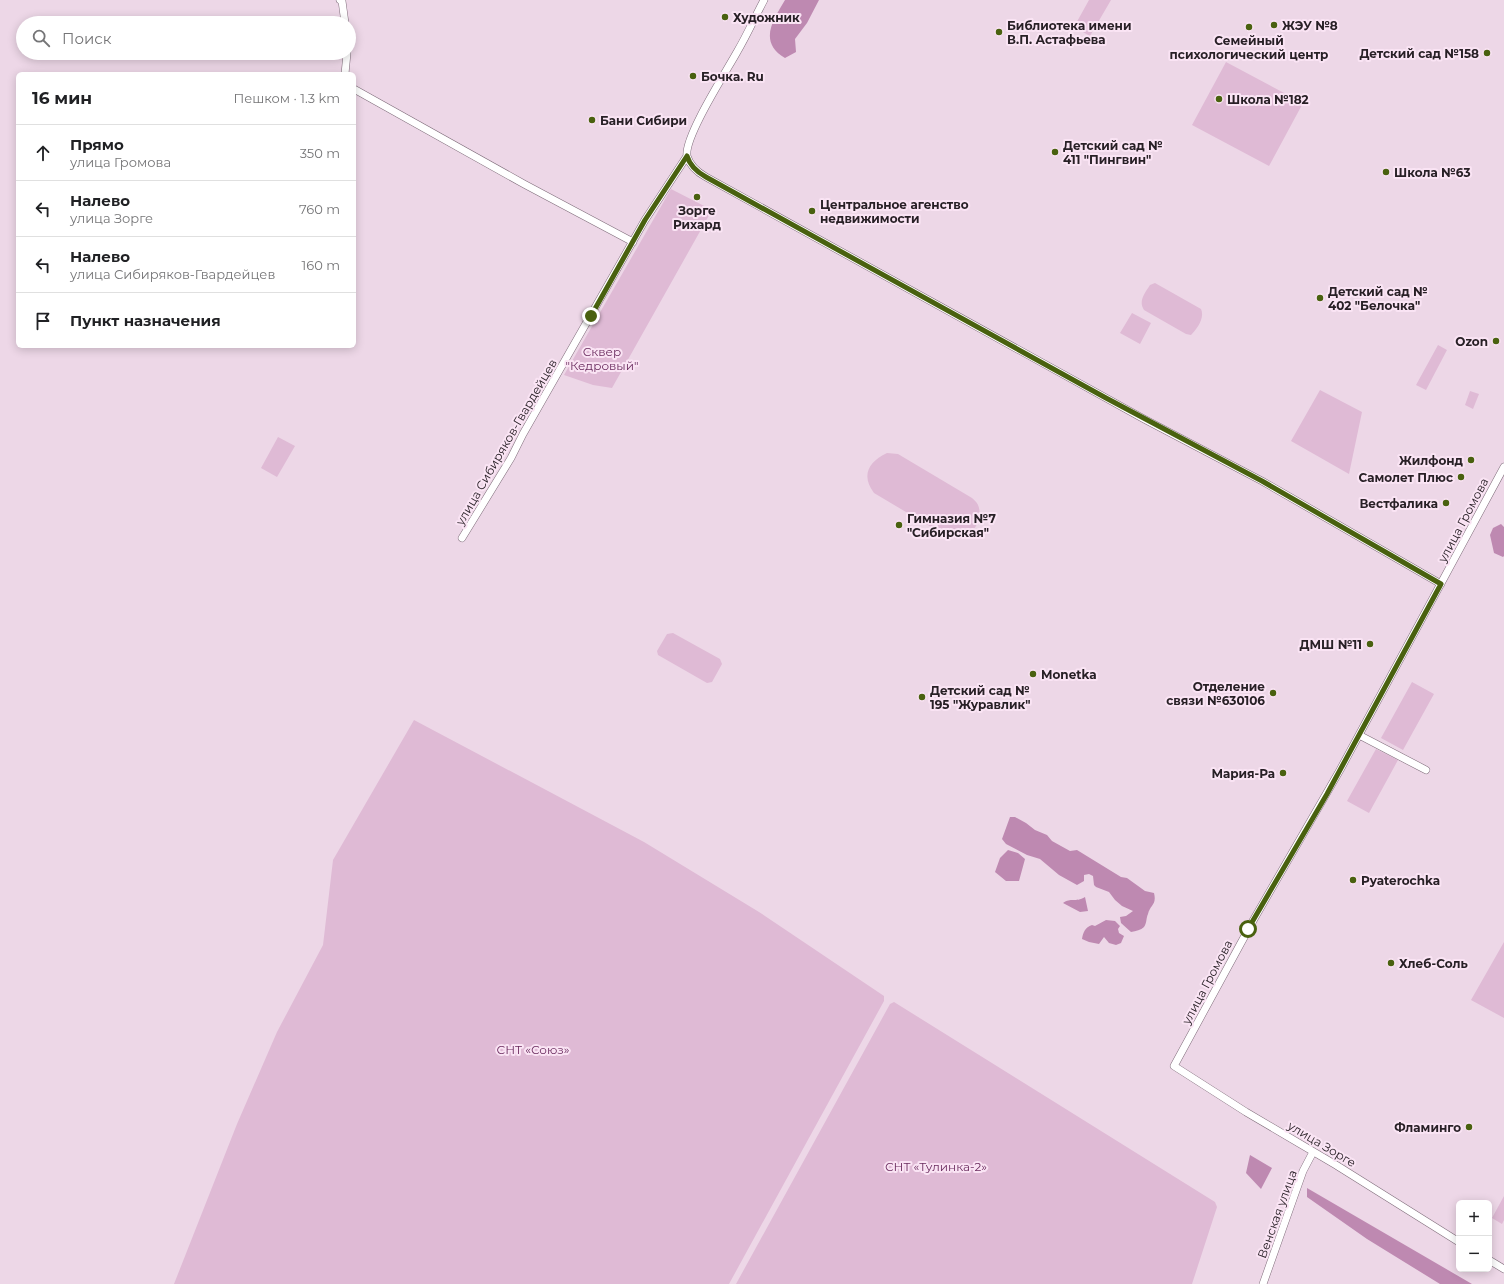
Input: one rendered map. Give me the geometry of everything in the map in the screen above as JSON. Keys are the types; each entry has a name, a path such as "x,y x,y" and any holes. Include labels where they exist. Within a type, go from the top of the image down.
{"street":[{"path":"340,0 342,1 344,16"},
{"name":"улица Сибиряков-Гвардейцев","path":"462,538 511,458 523,434 645,220 687,156 687,148 695,127 764,0"},
{"path":"345,72 346,60"},
{"path":"356,90 524,184 633,242"},
{"path":"687,156 691,165 698,173 1112,402 1262,481 1441,584"},
{"name":"улица Громова","path":"1174,1066 1254,919 1359,736 1504,467"},
{"path":"1359,736 1426,770"},
{"name":"улица Зорге","path":"1174,1066 1246,1112 1456,1240"},
{"name":"Венская улица","path":"1263,1284 1303,1171 1313,1152"},
{"path":"1492,1262 1504,1269"}],"green space":[{"path":"1089,0 1111,0 1090,36 1074,27"},
{"path":"1226,62 1303,103 1269,166 1192,125"},
{"name":"Сквер \"Кедровый\"","path":"671,189 712,210 612,388 593,385 564,375"},
{"path":"1155,283 1201,309 1201,320 1198,327 1191,335 1186,334 1144,310 1142,307 1142,300 1144,294 1150,285"},
{"path":"1132,313 1151,323 1140,344 1120,333"},
{"path":"1438,345 1447,350 1426,390 1416,385"},
{"path":"1320,390 1362,412 1349,474 1291,441"},
{"path":"1470,391 1479,394 1473,409 1465,405"},
{"path":"278,437 295,446 277,477 261,468"},
{"path":"887,453 898,454 975,500 978,505 979,516 976,527 972,532 963,538 958,539 948,537 874,493 868,481 868,470 875,461"},
{"path":"673,633 720,659 722,664 712,682 707,683 658,655 657,651 667,634"},
{"path":"1412,682 1434,694 1403,750 1381,738"},
{"name":"СНТ «Союз»","path":"414,720 644,842 759,912 884,996 884,1001 729,1284 174,1284 237,1124 277,1032 323,945 333,860"},
{"path":"1376,749 1398,760 1369,813 1347,801"},
{"path":"1504,942 1504,1018 1471,1000"},
{"name":"СНТ «Тулинка-2»","path":"894,1002 1215,1202 1217,1207 1192,1284 736,1284 890,1004"},
{"path":"1504,1196 1504,1220 1502,1224 1492,1218"}],"shaded area":[{"path":"785,0 819,0 807,23 795,39 796,52 785,58 777,52 772,45 770,30 776,15"},
{"path":"1501,524 1504,527 1503,557 1494,553 1490,535 1493,528"},
{"path":"1010,817 1015,817 1026,823 1035,830 1047,835 1052,841 1070,851 1077,850 1121,877 1127,878 1145,891 1154,893 1155,900 1149,911 1144,927 1140,930 1131,932 1121,923 1120,917 1126,916 1133,911 1122,906 1109,892 1096,887 1094,885 1093,876 1089,874 1084,875 1084,881 1077,885 1059,875 1040,859 1027,855 1006,844 1002,839"},
{"path":"1008,850 1018,853 1025,859 1019,881 1006,881 995,872 1000,858"},
{"path":"1085,897 1088,911 1080,912 1063,903 1068,900 1078,900"},
{"path":"1106,920 1115,921 1120,926 1118,929 1119,933 1124,936 1121,943 1116,945 1109,943 1104,937 1099,944 1082,939 1084,932 1088,927 1092,925 1095,926"},
{"path":"1250,1155 1272,1168 1261,1189 1246,1173"},
{"path":"1307,1188 1472,1284 1440,1284 1367,1239 1307,1197"}],"place":[{"name":"Художник","path":"725,17"},
{"name":"ЖЭУ №8","path":"1274,25"},
{"name":"Семейный психологический центр","path":"1249,27"},
{"name":"Библиотека имени В.П. Астафьева","path":"999,32"},
{"name":"Детский сад №158","path":"1487,53"},
{"name":"Бочка. Ru","path":"693,76"},
{"name":"Школа №182","path":"1219,99"},
{"name":"Бани Сибири","path":"592,120"},
{"name":"Детский сад № 411 \"Пингвин\"","path":"1055,152"},
{"name":"Школа №63","path":"1386,172"},
{"name":"Зорге Рихард","path":"697,197"},
{"name":"Центральное агенство недвижимости","path":"812,211"},
{"name":"Детский сад № 402 \"Белочка\"","path":"1320,298"},
{"name":"Ozon","path":"1496,341"},
{"name":"Жилфонд","path":"1471,460"},
{"name":"Самолет Плюс","path":"1461,477"},
{"name":"Вестфалика","path":"1446,503"},
{"name":"Гимназия №7 \"Сибирская\"","path":"899,525"},
{"name":"ДМШ №11","path":"1370,644"},
{"name":"Monetka","path":"1033,674"},
{"name":"Отделение связи №630106","path":"1273,693"},
{"name":"Детский сад № 195 \"Журавлик\"","path":"922,697"},
{"name":"Мария-Ра","path":"1283,773"},
{"name":"Pyaterochka","path":"1353,880"},
{"name":"Хлеб-Соль","path":"1391,963"},
{"name":"Фламинго","path":"1469,1127"}],"route":[{"path":"591,316 645,220 687,156 688,161 698,173 768,210 1144,419 1262,481 1441,584 1327,794 1248,929"}]}
